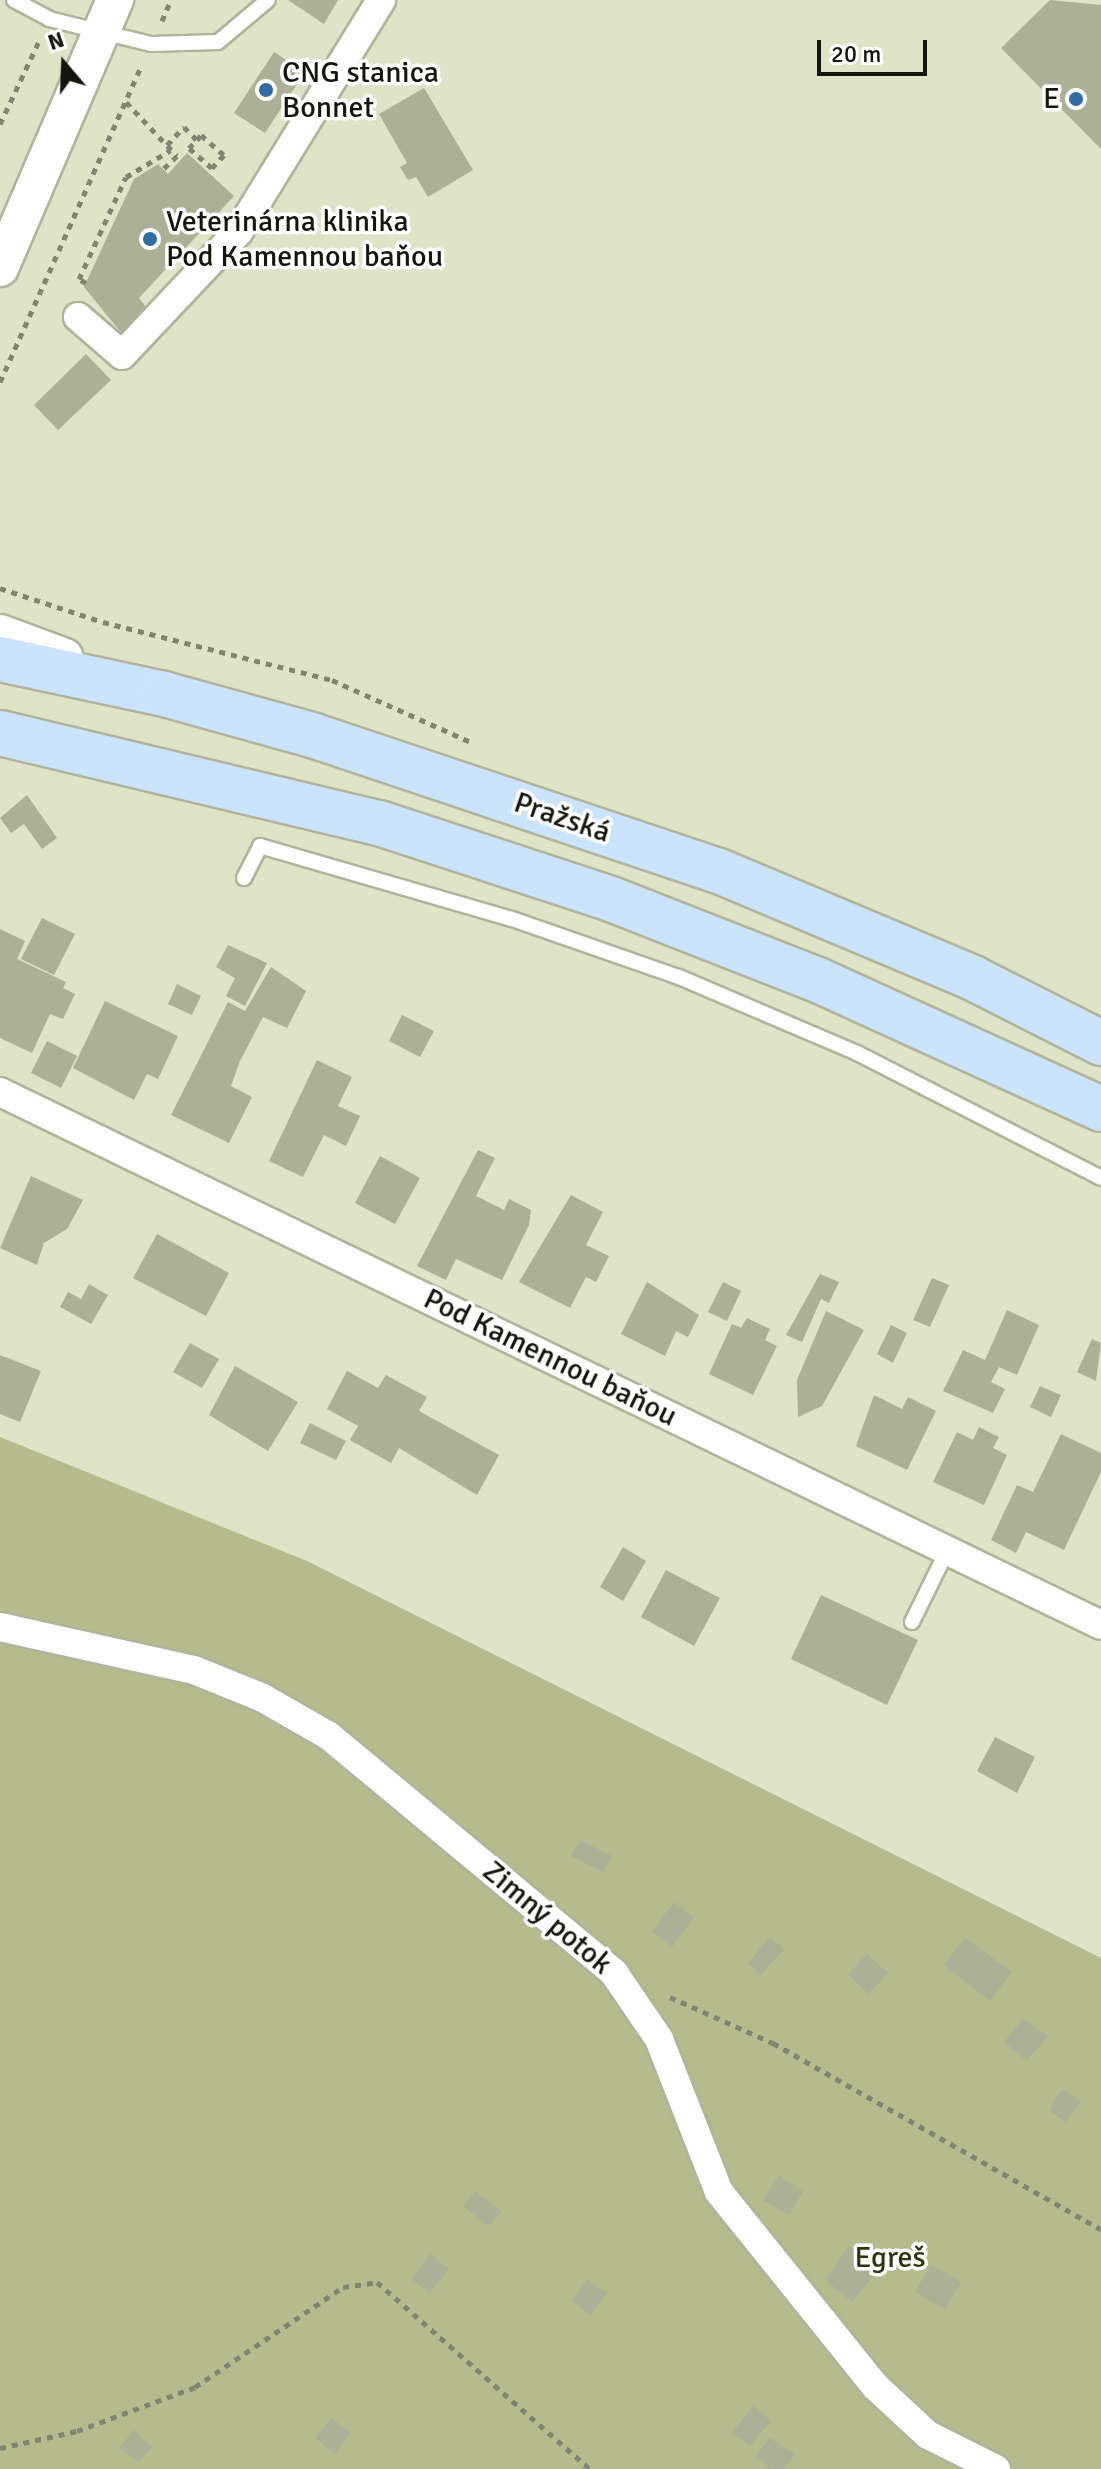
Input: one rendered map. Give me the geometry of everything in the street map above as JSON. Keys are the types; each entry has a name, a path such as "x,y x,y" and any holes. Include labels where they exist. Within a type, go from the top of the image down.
{"main road":[{"name":"Pražská","path":"0,659 164,694 312,735 719,871 973,978 1101,1043"},
{"name":"Pražská","path":"0,733 379,823 611,899 818,980 1101,1109"}],"street":[{"path":"0,268 115,0"},
{"path":"78,317 122,355 239,231 381,0"},
{"path":"0,633 164,694"},
{"name":"Pod Kamennou baňou","path":"0,1092 1101,1625"},
{"name":"Zimný potok","path":"0,1627 194,1670 263,1698 329,1736 614,1973 659,2039 719,2192 875,2386 928,2435 996,2469"}],"lane":[{"path":"14,0 49,19 99,36 151,44 218,42 268,0"},
{"path":"244,878 260,846 512,919 652,967 857,1053 1101,1178"},
{"path":"912,1622 947,1551"}],"path":[{"path":"0,382 171,0"},
{"path":"0,124 49,19"},
{"path":"126,102 177,156"},
{"path":"86,283 79,279 126,177 169,148 184,127 197,140"},
{"path":"163,169 201,135 224,155 212,168 189,148"},
{"path":"684,2004 773,2043 1101,2229"},
{"path":"0,2448 77,2431 195,2387 343,2287 377,2282 590,2469"}],"green space":[{"name":"Egreš","path":"0,1437 307,1561 1101,1958 1101,2469 0,2469"}],"building":[{"path":"288,0 338,0 324,24"},
{"name":"E","path":"1050,0 1101,5 1101,149 1001,48"},
{"path":"274,52 305,72 265,133 234,113"},
{"path":"424,88 473,170 428,197 416,177 408,180 400,167 407,163 379,114"},
{"name":"Veterinárna klinika Pod Kamennou baňou","path":"187,153 234,196 139,298 147,308 123,335 84,287 134,179 158,164 168,174"},
{"path":"86,354 111,380 58,430 34,405"},
{"path":"27,795 57,838 42,849 24,824 11,833 0,818"},
{"path":"42,918 75,934 54,975 21,959"},
{"path":"0,929 25,941 17,959 66,982 63,988 75,994 63,1019 50,1014 32,1053 0,1038"},
{"path":"228,945 267,963 245,1006 226,996 235,978 216,967"},
{"path":"271,967 306,991 287,1028 263,1017 240,1061 231,1086 252,1097 229,1143 171,1115 228,1002 245,1011"},
{"path":"177,984 201,996 192,1015 168,1004"},
{"path":"105,1001 178,1036 158,1079 147,1074 134,1100 73,1068"},
{"path":"402,1015 434,1031 420,1057 389,1041"},
{"path":"47,1041 77,1056 61,1088 31,1073"},
{"path":"317,1060 352,1077 338,1106 360,1116 346,1146 324,1135 303,1177 269,1161"},
{"path":"478,1150 495,1158 476,1196 504,1210 509,1199 531,1210 529,1225 502,1280 456,1259 446,1280 417,1266"},
{"path":"380,1156 420,1178 395,1224 355,1203"},
{"path":"31,1176 83,1200 67,1229 44,1243 37,1265 0,1248"},
{"path":"571,1195 603,1212 586,1245 609,1256 596,1282 586,1277 570,1308 519,1282"},
{"path":"157,1234 229,1273 206,1316 133,1278"},
{"path":"820,1274 839,1282 829,1303 821,1299 802,1342 786,1335"},
{"path":"932,1278 949,1285 930,1327 913,1320"},
{"path":"647,1282 699,1315 688,1337 676,1331 665,1356 621,1334"},
{"path":"723,1282 741,1291 727,1321 708,1312"},
{"path":"89,1284 108,1295 91,1324 60,1307 68,1292 81,1299"},
{"path":"1007,1310 1039,1325 1017,1375 999,1367 991,1382 1005,1389 993,1413 943,1391 963,1350 985,1360"},
{"path":"826,1311 864,1330 822,1406 798,1417 797,1380"},
{"path":"747,1318 770,1329 765,1340 777,1346 753,1395 709,1374 732,1324 741,1328"},
{"path":"891,1325 907,1333 893,1363 877,1354"},
{"path":"1092,1339 1101,1343 1096,1381 1077,1372"},
{"path":"190,1343 219,1359 202,1388 173,1372"},
{"path":"0,1355 41,1371 20,1422 0,1414"},
{"path":"235,1366 298,1402 268,1451 209,1415"},
{"path":"347,1371 378,1388 386,1375 427,1397 419,1411 499,1455 477,1495 399,1448 391,1463 350,1440 358,1426 327,1409"},
{"path":"1040,1386 1061,1395 1051,1417 1030,1407"},
{"path":"874,1395 902,1409 908,1397 936,1411 907,1470 856,1446"},
{"path":"310,1423 346,1441 336,1460 300,1443"},
{"path":"979,1427 999,1437 993,1448 1007,1455 984,1505 933,1482 957,1432 973,1440"},
{"path":"1061,1434 1101,1453 1101,1472 1064,1550 1026,1532 1016,1553 991,1540 1017,1485 1033,1492"},
{"path":"623,1547 646,1561 623,1601 600,1587"},
{"path":"666,1570 720,1598 694,1646 641,1617"},
{"path":"821,1595 918,1640 887,1705 791,1659"},
{"path":"995,1737 1035,1757 1017,1793 977,1771"},
{"path":"580,1840 612,1856 603,1872 571,1856"},
{"path":"674,1902 694,1917 672,1947 652,1931"},
{"path":"770,1937 784,1949 761,1975 748,1963"},
{"path":"965,1938 1012,1972 990,2001 944,1965"},
{"path":"867,1954 888,1973 868,1994 848,1974"},
{"path":"1023,2019 1048,2036 1027,2061 1004,2042"},
{"path":"1062,2089 1081,2102 1066,2122 1049,2110"},
{"path":"779,2176 803,2191 789,2215 763,2200"},
{"path":"475,2192 502,2211 489,2226 463,2206"},
{"path":"849,2246 879,2269 852,2302 825,2280"},
{"path":"430,2254 449,2269 430,2293 411,2279"},
{"path":"931,2265 961,2282 945,2309 915,2292"},
{"path":"588,2280 607,2293 590,2315 571,2300"},
{"path":"753,2406 771,2421 750,2446 732,2433"},
{"path":"331,2418 351,2433 335,2454 315,2438"},
{"path":"134,2430 152,2447 139,2462 119,2448"},
{"path":"770,2438 795,2455 784,2469 771,2469 755,2457"}],"place":[{"name":"CNG stanica Bonnet","path":"266,90"},
{"name":"E","path":"1076,99"},
{"name":"Veterinárna klinika Pod Kamennou baňou","path":"150,239"}]}
